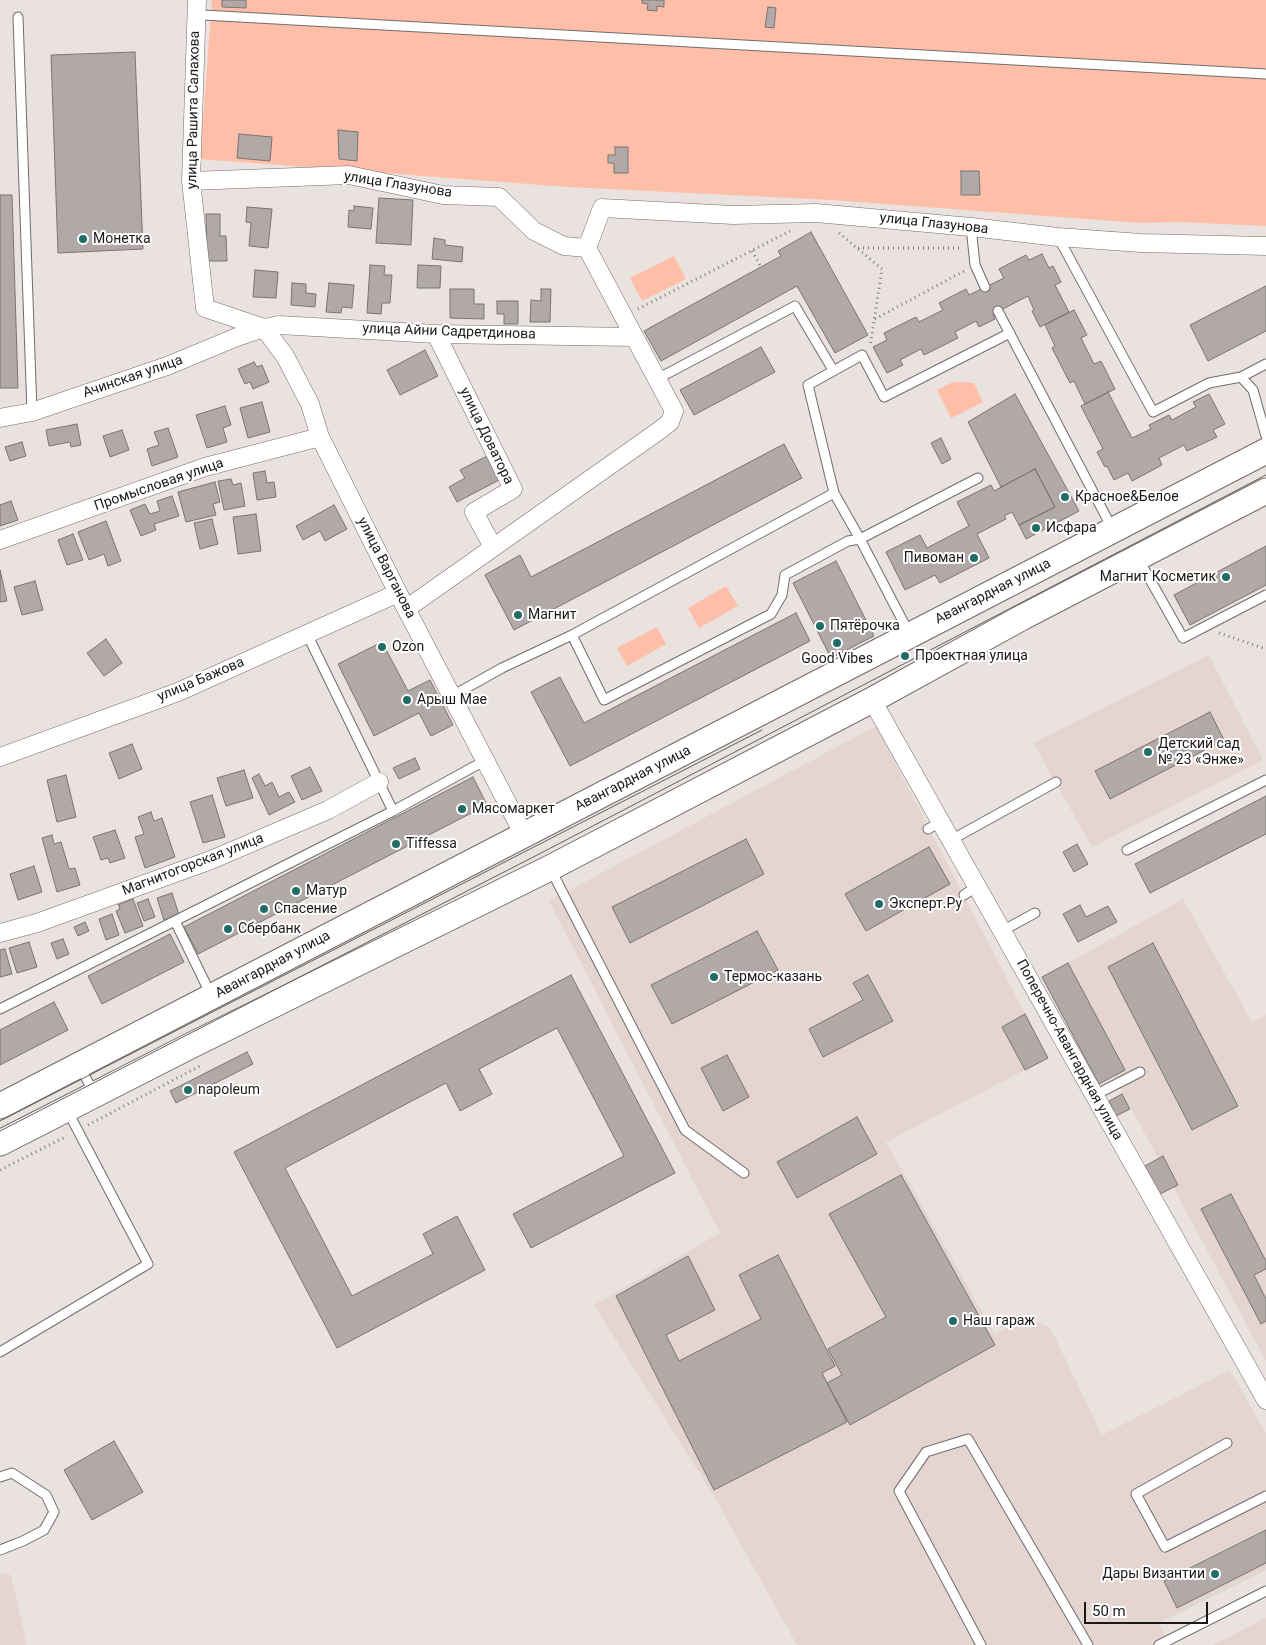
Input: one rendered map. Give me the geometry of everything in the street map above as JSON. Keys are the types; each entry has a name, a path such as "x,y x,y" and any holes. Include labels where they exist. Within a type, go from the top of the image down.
{"main road":[{"name":"Авангардная улица","path":"0,1106 1266,451"},
{"path":"0,1144 190,1046 550,868 872,700 1024,616 1266,491"}],"street":[{"name":"улица Рашита Салахова","path":"196,6 191,181 205,308 264,328"},
{"name":"улица Глазунова","path":"191,181 348,175 443,195 499,197 534,231 564,246 587,248 602,208 733,215 816,213 971,227 1058,238 1141,243 1266,246"},
{"path":"406,609 670,422 674,412 587,248"},
{"name":"улица Айни Садретдинова","path":"264,328 279,325 297,325 436,334 634,337"},
{"name":"Ачинская улица","path":"0,418 32,412 158,370 237,336 264,328"},
{"name":"улица Варганова","path":"264,328 285,356 302,388 310,404 320,437 406,609 524,835"},
{"name":"улица Доватора","path":"436,334 513,489 474,512 493,548"},
{"name":"Промысловая улица","path":"0,540 204,467 320,437"},
{"name":"улица Бажова","path":"0,757 178,692 398,593"},
{"name":"Поперечно-Авангардная улица","path":"872,700 935,826 951,840 971,891 1002,931 1266,1400"},
{"name":"Магнитогорская улица","path":"0,933 37,923 211,860 328,810 379,782"}],"lane":[{"path":"196,6 203,16 1266,74"},
{"path":"18,17 32,412"},
{"path":"971,227 975,265 985,287"},
{"path":"1058,238 1153,412 1209,383 1241,377 1266,364"},
{"path":"657,380 795,306 833,370"},
{"path":"998,311 1113,530"},
{"path":"910,635 834,492 808,385 862,355 884,397 1010,333"},
{"path":"1241,377 1252,390 1266,436"},
{"path":"572,635 604,700 771,614 782,595 785,576 848,542 860,539 978,478"},
{"path":"452,696 502,668 572,635 834,492"},
{"path":"1138,557 1183,638 1266,595"},
{"path":"307,634 393,811"},
{"path":"0,1009 393,811 486,760"},
{"path":"1127,850 1266,780"},
{"path":"951,840 1056,782"},
{"path":"550,868 685,1130 744,1173"},
{"path":"1002,931 1035,913"},
{"path":"175,921 212,997"},
{"path":"79,1065 94,1095"},
{"path":"1095,1095 1140,1072"},
{"path":"0,1352 148,1264 67,1109"},
{"path":"981,1645 899,1491 926,1452 968,1439 1088,1645"},
{"path":"1227,1443 1136,1494 1165,1547 1266,1496"},
{"path":"0,1477 12,1472 46,1495 54,1512 44,1530 0,1550"},
{"path":"1160,1645 1266,1591"}],"path":[{"path":"834,229 882,269 867,365"},
{"path":"624,316 792,230"},
{"path":"857,248 973,248"},
{"path":"752,250 761,267"},
{"path":"874,319 975,265"},
{"path":"1202,628 1266,649"}],"shaded area":[{"path":"212,0 1266,0 1266,226 1180,222 1140,223 832,200 568,187 200,159"},
{"path":"674,256 686,279 642,301 630,278"},
{"path":"953,382 974,383 983,402 951,418 937,390"},
{"path":"726,586 738,606 699,628 688,608"},
{"path":"657,627 666,644 627,666 617,648"},
{"name":"Детский сад № 23 «Энже»","path":"1209,655 1263,760 1092,847 1033,743"},
{"path":"876,726 1048,1058 886,1142 994,1333 1027,1319 1050,1327 1102,1435 1230,1370 1266,1433 1266,1570 1159,1623 1170,1645 797,1645 712,1493 594,1305 720,1233 549,901"},
{"path":"1183,899 1252,1022 1266,1015 1266,1361 1057,969"},
{"path":"0,1573 11,1575 27,1645 0,1645"},
{"path":"1266,1618 1266,1645 1213,1645"}],"building":[{"path":"222,0 246,0 246,8 222,7"},
{"path":"642,0 664,0 664,7 657,6 657,11 647,10 648,4 642,3"},
{"path":"768,7 776,8 774,28 765,27"},
{"path":"135,52 143,249 58,253 51,55"},
{"path":"338,130 358,132 357,161 339,159"},
{"path":"239,134 272,137 270,161 237,158"},
{"path":"615,147 628,147 628,173 614,173 614,163 608,163 608,155 615,155"},
{"path":"961,171 979,171 980,195 961,195"},
{"path":"0,195 12,195 18,388 0,388"},
{"path":"379,198 413,200 411,245 376,243"},
{"path":"354,206 373,208 371,229 348,227 349,210 354,211"},
{"path":"247,207 272,209 268,248 249,246 251,223 246,222"},
{"path":"206,214 220,214 220,236 226,236 227,261 207,261"},
{"path":"811,232 868,335 835,353 797,286 661,361 644,331 781,256 778,251"},
{"path":"434,238 445,240 445,245 463,247 462,262 432,259"},
{"path":"1042,254 1049,268 1053,266 1061,282 1055,285 1069,312 1040,327 1032,311 1034,310 1028,296 993,314 995,319 979,327 976,321 955,332 958,338 924,355 921,349 900,360 903,365 887,373 873,347 887,340 884,333 916,317 919,322 943,310 939,303 966,289 969,295 1004,278 999,269 1026,255 1029,260"},
{"path":"370,265 385,266 384,275 392,275 390,303 382,303 381,314 367,313"},
{"path":"418,265 441,266 440,288 417,288"},
{"path":"255,270 278,272 276,298 253,297"},
{"path":"292,283 306,284 306,293 316,294 315,307 291,305"},
{"path":"329,283 354,285 352,308 342,307 341,313 326,312"},
{"path":"1266,286 1266,331 1208,361 1190,325"},
{"path":"450,289 474,289 474,304 484,304 484,319 450,318"},
{"path":"541,289 551,289 550,322 530,322 531,300 541,301"},
{"path":"497,301 518,301 518,324 504,324 504,314 497,314"},
{"path":"1074,310 1087,335 1081,338 1094,364 1101,361 1115,389 1085,404 1074,381 1070,383 1052,348 1055,346 1045,325"},
{"path":"761,347 775,372 694,415 680,390"},
{"path":"425,350 438,376 400,395 387,370"},
{"path":"254,362 257,367 262,365 269,382 253,389 250,382 245,384 238,369"},
{"path":"1108,392 1132,438 1151,429 1149,425 1169,415 1172,420 1196,407 1193,402 1209,394 1225,424 1213,430 1217,437 1187,451 1184,445 1159,458 1162,465 1132,481 1128,473 1114,480 1097,452 1103,449 1081,406"},
{"path":"1015,394 1079,511 1026,539 1019,525 1055,507 1035,469 1001,487 968,422"},
{"path":"262,402 270,432 248,438 240,408"},
{"path":"225,406 231,425 223,428 227,442 207,448 196,415"},
{"path":"77,424 81,445 71,447 70,442 49,446 46,430"},
{"path":"168,428 178,457 152,466 147,449 159,445 154,432"},
{"path":"122,430 129,450 110,457 103,436"},
{"path":"941,438 951,459 942,464 931,443"},
{"path":"22,442 26,456 10,461 5,447"},
{"path":"784,444 802,478 514,630 485,575 520,555 531,577"},
{"path":"489,455 501,479 457,502 449,487 465,478 460,470"},
{"path":"1035,469 1055,507 1019,525 1012,512 1004,516 1006,519 977,534 989,558 940,583 935,575 905,590 886,552 920,535 927,548 969,526 957,502 991,485 994,491"},
{"path":"265,471 267,483 274,482 276,497 257,500 253,473"},
{"path":"231,479 233,485 241,483 245,506 224,510 218,481"},
{"path":"215,482 220,502 213,504 216,515 186,522 178,492"},
{"path":"172,496 179,516 154,524 156,530 141,536 130,510 145,504 150,514 160,511 157,501"},
{"path":"11,501 18,520 0,526 0,505"},
{"path":"334,505 347,529 325,541 320,531 303,540 296,526"},
{"path":"256,514 261,551 238,554 233,517"},
{"path":"212,519 218,544 200,549 194,523"},
{"path":"106,521 121,561 108,566 104,554 89,560 78,532"},
{"path":"73,534 83,560 67,565 58,540"},
{"path":"1266,546 1266,585 1190,625 1174,595"},
{"path":"836,561 874,636 831,658 793,583"},
{"path":"0,570 7,601 0,602"},
{"path":"35,581 43,610 22,615 14,587"},
{"path":"796,613 810,641 570,766 531,692 560,677 584,723"},
{"path":"106,639 122,663 104,676 87,653"},
{"path":"382,642 408,691 430,680 453,725 431,736 419,713 374,736 338,664"},
{"path":"1210,712 1224,740 1110,799 1095,771"},
{"path":"132,744 142,769 119,779 109,753"},
{"path":"415,758 420,769 399,779 393,768"},
{"path":"310,767 322,791 302,800 291,776"},
{"path":"244,770 253,798 226,806 217,778"},
{"path":"259,774 265,786 272,782 279,797 289,792 295,802 269,815 252,778"},
{"path":"66,775 76,817 57,822 47,780"},
{"path":"473,777 487,805 198,954 184,927"},
{"path":"212,795 225,837 203,843 190,802"},
{"path":"1266,796 1266,834 1150,893 1135,864"},
{"path":"151,812 154,821 162,818 175,857 145,868 135,837 144,834 138,817"},
{"path":"115,830 125,858 110,863 108,858 101,860 93,837"},
{"path":"52,835 54,844 61,842 69,869 75,868 80,885 57,892 42,838"},
{"path":"746,839 764,874 630,943 612,907"},
{"path":"1077,844 1088,864 1074,872 1063,852"},
{"path":"929,847 950,884 866,931 845,894"},
{"path":"34,866 42,892 18,900 10,874"},
{"path":"172,893 179,915 164,920 157,898"},
{"path":"133,899 143,926 125,933 116,911 120,909 119,905"},
{"path":"148,899 155,917 144,921 137,903"},
{"path":"1080,905 1086,917 1108,906 1117,922 1078,942 1063,914"},
{"path":"112,914 119,935 106,940 99,919"},
{"path":"85,922 89,931 78,936 74,927"},
{"path":"757,931 778,970 672,1024 651,985"},
{"path":"170,934 184,962 102,1004 88,976"},
{"path":"63,939 69,954 57,959 51,943"},
{"path":"29,942 37,967 17,973 9,948"},
{"path":"1153,943 1238,1106 1192,1130 1108,967"},
{"path":"5,949 12,974 0,977 0,950"},
{"path":"1068,963 1125,1070 1099,1084 1042,977"},
{"path":"571,975 675,1173 531,1248 513,1214 624,1156 557,1028 479,1069 492,1094 460,1111 446,1083 285,1168 352,1296 433,1254 423,1234 457,1216 485,1270 337,1348 234,1152"},
{"path":"868,975 893,1021 823,1057 809,1029 863,1000 853,983"},
{"path":"54,1002 68,1030 0,1065 0,1030"},
{"path":"1025,1014 1048,1058 1025,1070 1002,1027"},
{"path":"247,1052 253,1064 176,1103 170,1091"},
{"path":"727,1055 749,1097 723,1111 701,1068"},
{"path":"1122,1094 1130,1109 1116,1116 1109,1101"},
{"path":"857,1117 877,1154 797,1198 777,1162"},
{"path":"1163,1156 1178,1185 1158,1195 1143,1167"},
{"path":"901,1175 995,1345 850,1425 827,1383 842,1375 828,1349 886,1317 829,1214"},
{"path":"1231,1194 1266,1261 1266,1269 1254,1275 1266,1299 1266,1321 1261,1324 1201,1209"},
{"path":"778,1255 835,1366 822,1373 847,1422 714,1490 616,1296 688,1256 715,1310 666,1335 679,1361 761,1319 739,1275"},
{"path":"114,1441 143,1492 92,1520 64,1470"},
{"path":"1266,1530 1266,1563 1177,1608 1164,1581"}],"tram line":[{"path":"0,1131 543,852 1266,475"},
{"path":"0,1121 762,730"}],"place":[{"name":"Монетка","path":"83,239"},
{"name":"Красное&Белое","path":"1065,497"},
{"name":"Исфара","path":"1036,528"},
{"name":"Пивоман","path":"974,558"},
{"name":"Магнит Косметик","path":"1226,577"},
{"name":"Магнит","path":"518,615"},
{"name":"Пятёрочка","path":"820,626"},
{"name":"Good Vibes","path":"837,643"},
{"name":"Ozon","path":"382,647"},
{"name":"Проектная улица","path":"905,656"},
{"name":"Арыш Мае","path":"407,700"},
{"name":"Детский сад № 23 «Энже»","path":"1148,752"},
{"name":"Мясомаркет","path":"462,809"},
{"name":"Tiffessa","path":"396,844"},
{"name":"Матур","path":"296,891"},
{"name":"Эксперт.Ру","path":"879,904"},
{"name":"Спасение","path":"264,909"},
{"name":"Сбербанк","path":"228,929"},
{"name":"Термос-казань","path":"714,977"},
{"name":"napoleum","path":"188,1090"},
{"name":"Наш гараж","path":"953,1321"},
{"name":"Дары Византии","path":"1215,1574"}]}
